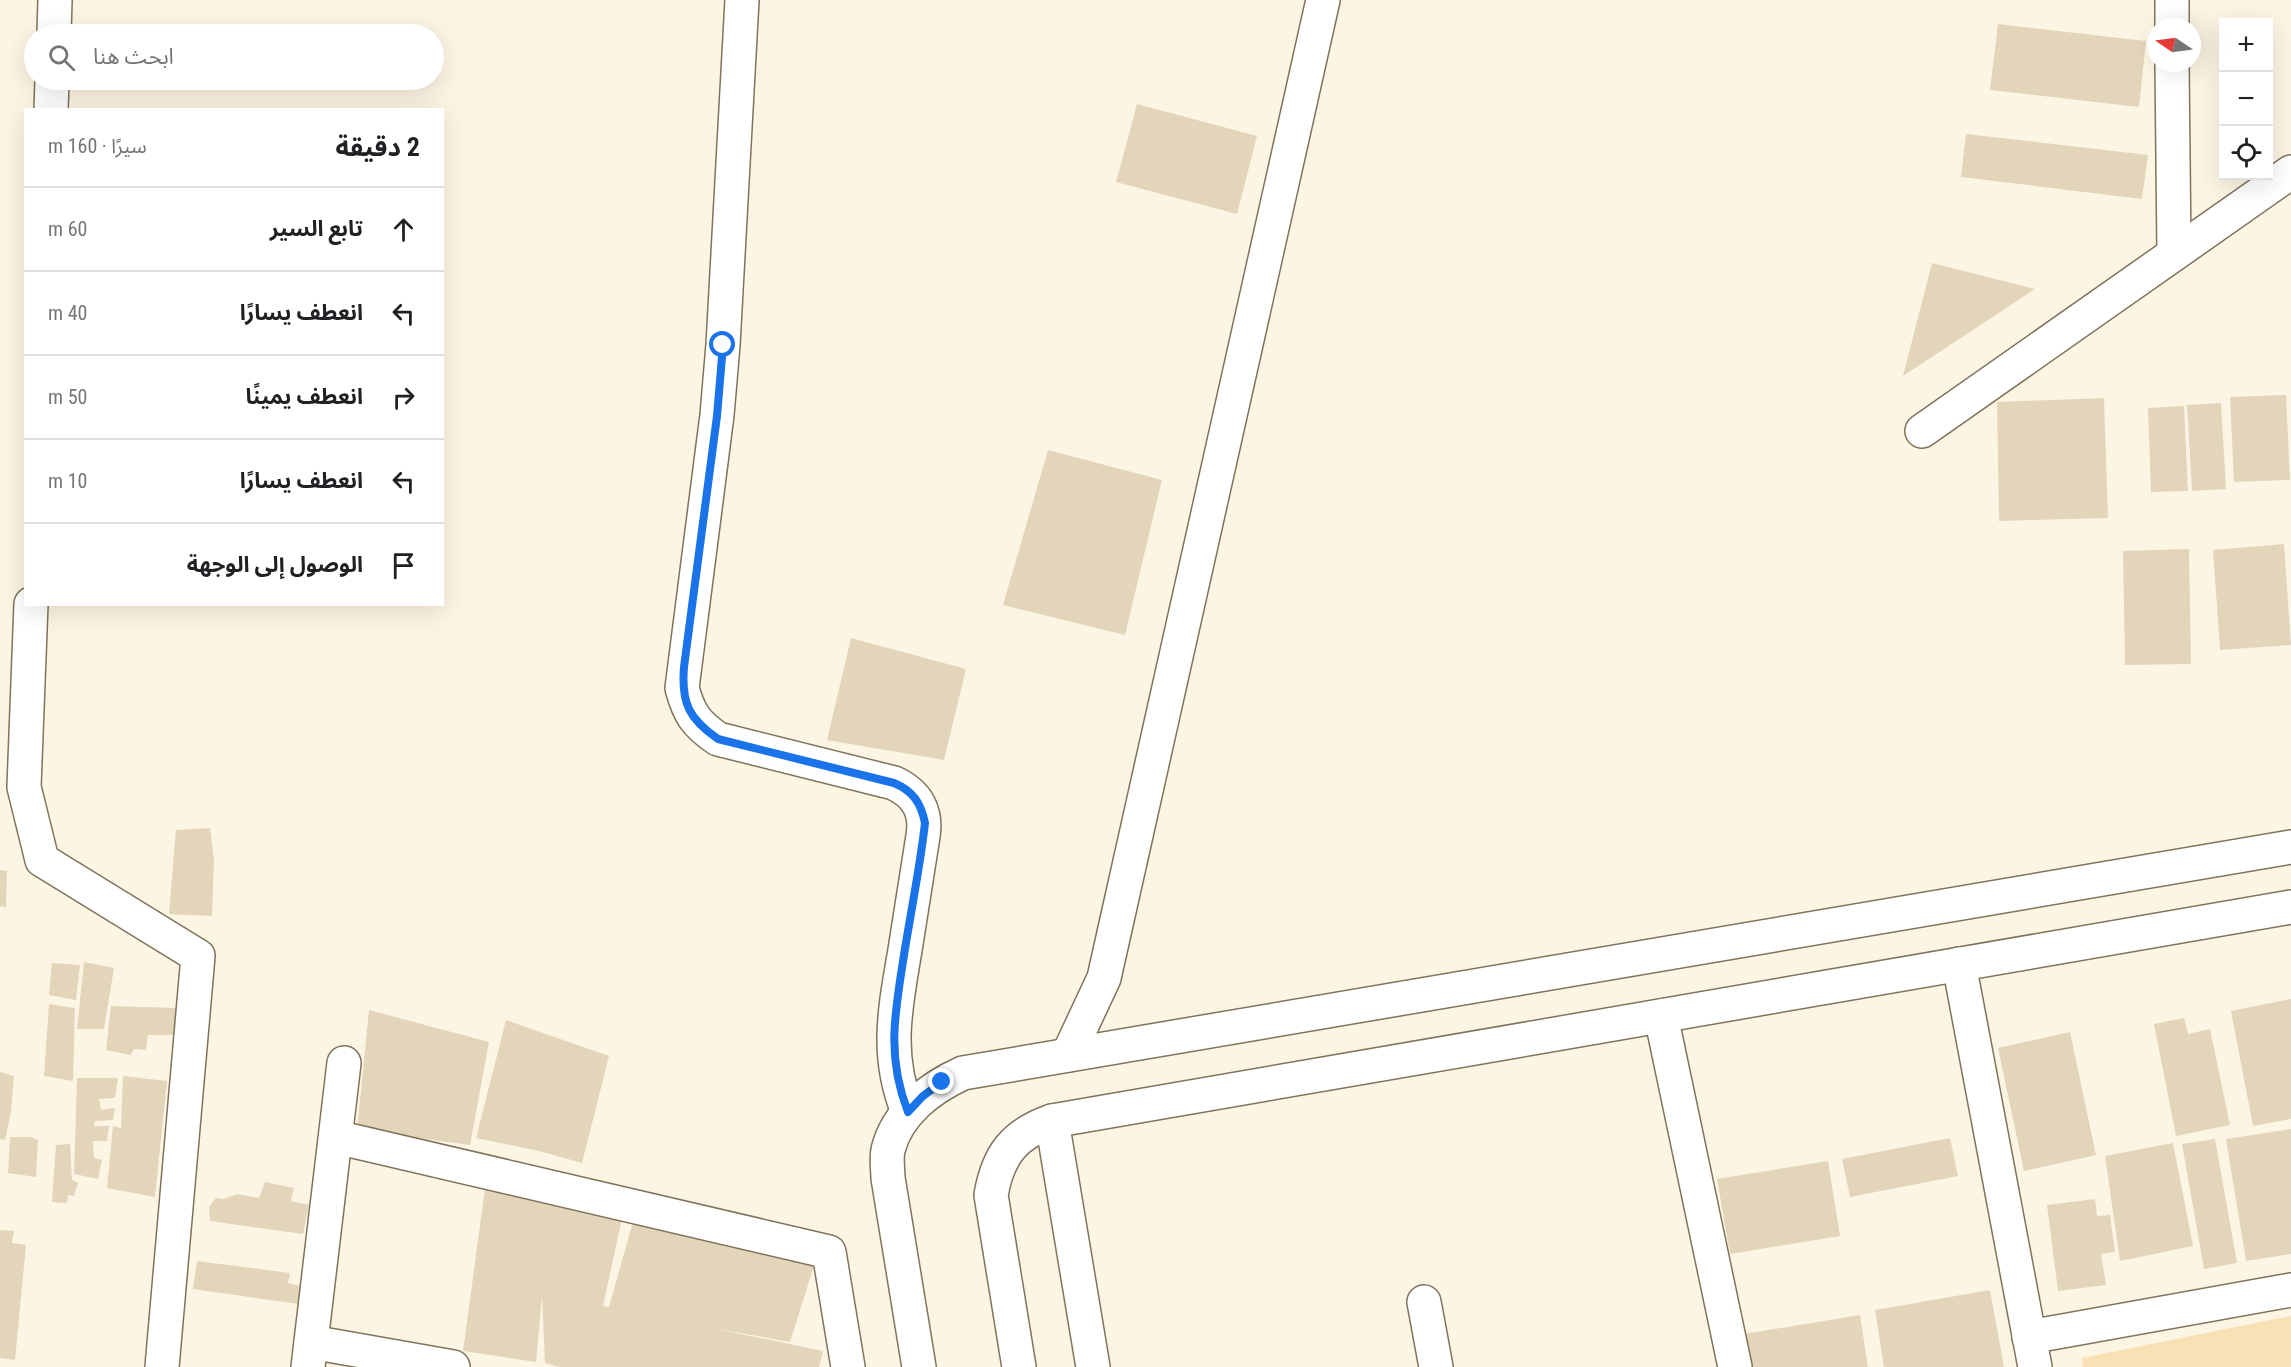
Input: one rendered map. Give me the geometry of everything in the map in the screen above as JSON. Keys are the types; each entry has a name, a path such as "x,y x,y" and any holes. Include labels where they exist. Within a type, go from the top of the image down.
{"street":[{"path":"54,24 55,0"},
{"path":"742,0 717,416 682,688 688,710 700,727 718,739 894,783 906,788 916,798 925,823 893,1026 895,1070 908,1112"},
{"path":"1068,1055 1104,978 1323,0"},
{"path":"2172,0 2172,18"},
{"path":"2172,72 2174,254"},
{"path":"51,108 52,90"},
{"path":"1923,431 2291,172"},
{"path":"31,606 24,787 42,860 198,956 162,1367"},
{"path":"919,1367 888,1178 888,1151 896,1131 908,1112 923,1096 942,1082 963,1073 2291,848"},
{"path":"1019,1367 991,1195 995,1174 1004,1155 1017,1139 1034,1127 1053,1120 2291,907"},
{"path":"1959,964 2032,1352 2291,1290"},
{"path":"1661,1016 1735,1367"},
{"path":"344,1063 310,1355 453,1367"},
{"path":"1053,1120 1093,1367"},
{"path":"336,1137 829,1252 848,1367"},
{"path":"1424,1302 1436,1367"}],"shaded area":[{"path":"2291,1316 2291,1367 2083,1367 2082,1358"}],"building":[{"path":"1998,24 2146,41 2139,107 1990,90"},
{"path":"1137,104 1257,136 1237,214 1116,182"},
{"path":"1966,134 2148,155 2142,199 1961,177"},
{"path":"1932,263 2035,289 1903,376"},
{"path":"2286,395 2290,480 2234,482 2230,397"},
{"path":"2104,398 2108,518 1999,521 1997,402"},
{"path":"2221,403 2226,489 2192,491 2187,405"},
{"path":"2184,406 2188,491 2151,492 2148,408"},
{"path":"1048,450 1162,480 1125,635 1003,605"},
{"path":"2284,544 2291,645 2220,650 2213,550"},
{"path":"2189,549 2191,664 2125,665 2123,551"},
{"path":"851,638 966,669 944,760 827,740"},
{"path":"210,828 214,860 212,916 169,914 176,830"},
{"path":"0,870 7,871 6,907 0,906"},
{"path":"84,962 114,968 104,1029 77,1029"},
{"path":"52,963 80,965 76,1000 49,995"},
{"path":"2291,999 2291,1119 2253,1126 2231,1011"},
{"path":"49,1004 75,1008 73,1081 44,1076"},
{"path":"111,1006 178,1008 177,1035 148,1035 146,1050 134,1049 131,1055 106,1050"},
{"path":"369,1010 489,1042 470,1145 357,1130"},
{"path":"2184,1018 2188,1034 2210,1029 2230,1125 2176,1136 2154,1024"},
{"path":"506,1020 609,1056 582,1163 539,1151 476,1138"},
{"path":"2070,1032 2096,1155 2024,1171 1998,1048"},
{"path":"0,1072 14,1076 11,1112 5,1140 0,1139"},
{"path":"123,1076 167,1081 155,1197 107,1188 113,1126 121,1128"},
{"path":"77,1078 118,1078 115,1098 99,1099 101,1110 115,1108 113,1120 95,1121 94,1126 109,1126 107,1141 93,1141 94,1158 102,1160 98,1179 74,1174"},
{"path":"2291,1129 2291,1254 2246,1261 2226,1139"},
{"path":"10,1137 31,1137 38,1140 36,1177 8,1173"},
{"path":"1950,1138 1958,1176 1850,1197 1842,1159"},
{"path":"2215,1139 2237,1263 2204,1269 2182,1144"},
{"path":"2173,1143 2193,1246 2120,1261 2105,1156"},
{"path":"70,1144 72,1180 78,1183 74,1196 68,1195 67,1203 52,1202 56,1145"},
{"path":"1828,1161 1840,1236 1730,1254 1717,1179"},
{"path":"486,1181 623,1214 603,1306 609,1307 634,1218 819,1250 790,1342 712,1328 823,1351 819,1367 560,1367 545,1363 542,1295 536,1362 463,1351"},
{"path":"265,1182 294,1188 291,1201 309,1205 303,1234 210,1221 209,1207 216,1198 224,1199 237,1194 259,1198"},
{"path":"2095,1199 2097,1216 2110,1215 2115,1252 2101,1254 2106,1285 2058,1291 2047,1205"},
{"path":"0,1230 14,1231 12,1243 26,1245 15,1360 0,1358"},
{"path":"197,1261 290,1273 288,1283 300,1286 298,1304 193,1289"},
{"path":"1990,1290 2004,1367 1884,1367 1875,1310"},
{"path":"1860,1315 1868,1367 1750,1367 1744,1334"}],"route":[{"path":"723,345 717,416 684,667 682,688 688,710 700,727 718,739 881,779 906,788 916,798 925,823 893,1026 895,1070 908,1112 923,1096 942,1082"}]}
